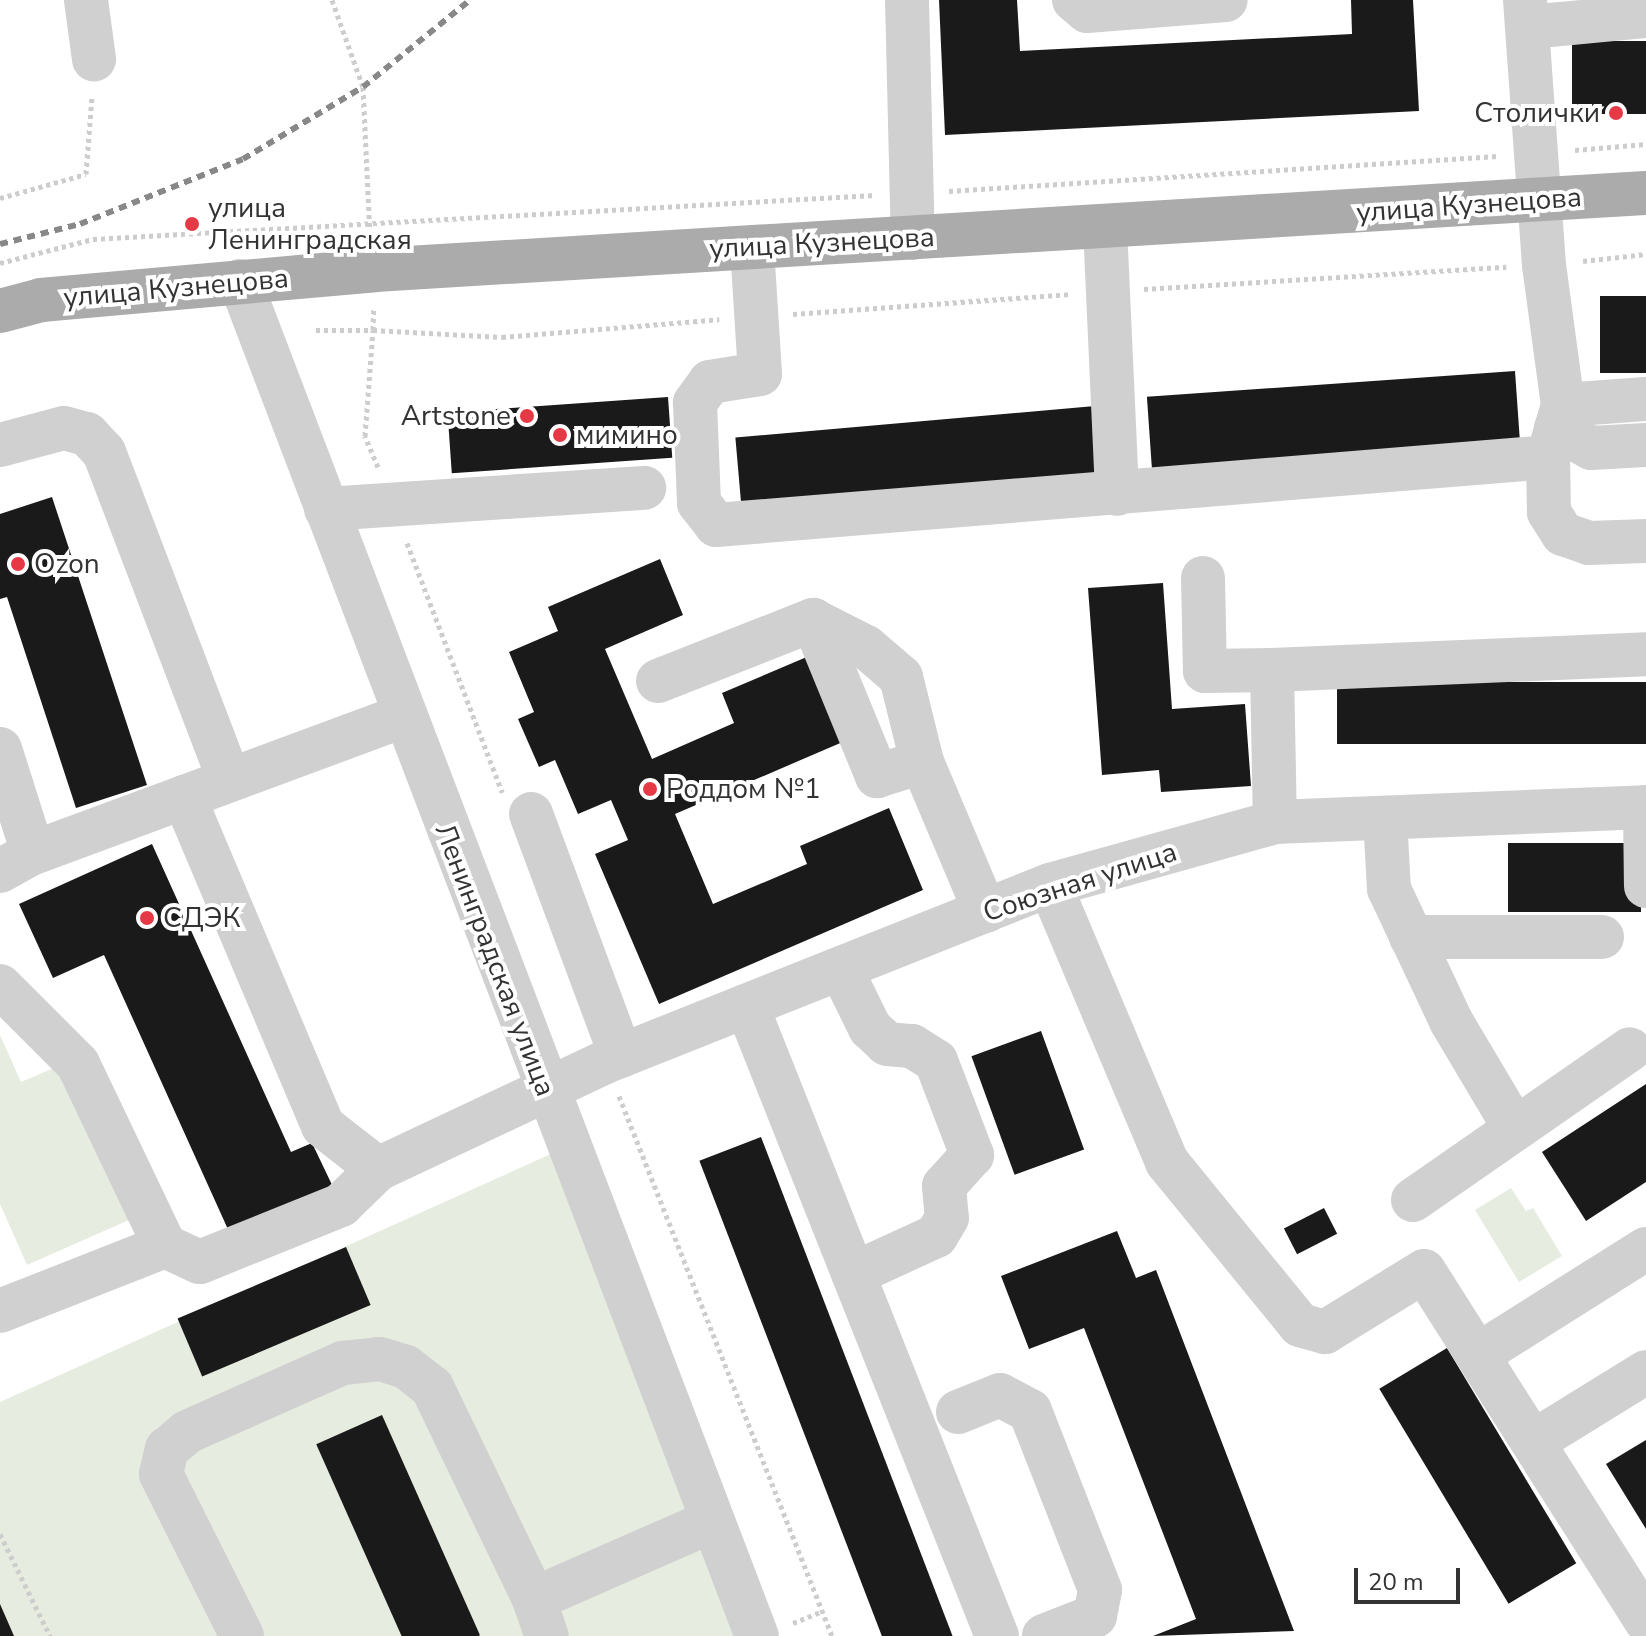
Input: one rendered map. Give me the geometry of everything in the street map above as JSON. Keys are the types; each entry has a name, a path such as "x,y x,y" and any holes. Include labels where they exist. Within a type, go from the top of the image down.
{"main road":[{"name":"улица Кузнецова","path":"0,311 41,300 375,270 1541,202 1646,193"}],"street":[{"path":"86,0 94,59"},
{"path":"907,0 913,238"},
{"path":"1074,0 1087,11 1226,0"},
{"path":"1646,16 1538,12 1537,154 1556,430 1549,512 1563,534 1589,543 1646,541"},
{"path":"1105,227 1117,494"},
{"path":"752,247 760,374 710,382 695,403 699,503 716,525 1117,494 1556,430 1646,399"},
{"name":"Ленинградская улица","path":"240,281 545,1092 757,1636"},
{"path":"0,445 64,428 87,434 104,452 229,780"},
{"path":"1556,430 1591,448 1646,445"},
{"path":"326,509 644,488"},
{"path":"1203,578 1205,671 1646,654"},
{"path":"813,620 877,776 922,762"},
{"path":"658,681 813,620 866,647 901,677 922,762 985,911"},
{"path":"1272,670 1275,822"},
{"path":"0,749 16,862 403,716"},
{"path":"184,797 323,1126 378,1169"},
{"path":"1645,807 1646,886"},
{"name":"Союзная улица","path":"165,1246 200,1262 341,1205 378,1169 621,1056 1050,885 1275,822 1645,807"},
{"path":"531,814 621,1056"},
{"path":"1385,818 1389,889 1451,1021 1514,1127"},
{"path":"1050,885 1167,1162 1300,1325 1325,1332 1424,1271 1536,1440 1646,1621"},
{"path":"1411,937 1602,937"},
{"path":"841,969 870,1028 887,1044 912,1046 936,1061 972,1155 944,1186 947,1218 936,1236 853,1274"},
{"path":"0,986 78,1064 165,1246 0,1311"},
{"path":"747,1006 997,1636"},
{"path":"1413,1200 1630,1049"},
{"path":"1479,1354 1646,1249"},
{"path":"242,1636 161,1474 167,1449 187,1432 343,1363 380,1359 406,1367 432,1387 541,1617 712,1521"},
{"path":"1536,1440 1646,1372"},
{"path":"958,1412 1000,1395 1030,1411 1100,1590 1095,1616 1044,1636"}],"path":[{"path":"332,0 363,87 368,222 375,270 373,330"},
{"path":"0,198 86,174 94,59"},
{"path":"0,263 93,239 912,193 1537,154 1646,144"},
{"path":"316,330 502,337 756,316 1544,265 1646,254"},
{"path":"0,1534 50,1636"}],"shaded area":[{"path":"0,1035 21,1082 61,1065 129,1220 27,1265 0,1204"},
{"path":"571,1145 762,1636 0,1636 0,1402"},
{"path":"1511,1188 1526,1211 1533,1208 1562,1256 1519,1282 1475,1210"}],"building":[{"path":"939,0 1017,0 1020,51 1352,34 1351,0 1413,0 1419,111 945,135"},
{"path":"1572,41 1646,41 1646,114 1572,114"},
{"path":"1600,296 1646,296 1646,373 1600,373"},
{"path":"1515,371 1520,448 1152,474 1147,397"},
{"name":"мимино","path":"668,397 672,458 452,473 448,412"},
{"path":"1095,406 1101,473 741,504 735,437"},
{"path":"52,497 147,785 76,808 7,597 0,599 0,514"},
{"name":"Роддом №1","path":"660,559 683,615 605,649 652,759 734,723 722,693 809,656 845,741 675,814 713,904 807,864 800,846 889,808 923,890 659,1004 595,854 628,840 611,800 578,814 555,760 539,767 518,719 534,712 509,652 558,631 548,607"},
{"path":"1163,583 1172,709 1245,704 1251,786 1161,792 1159,770 1102,775 1088,588"},
{"path":"1337,682 1646,682 1646,744 1337,744"},
{"path":"1508,843 1641,843 1641,912 1508,912"},
{"path":"152,844 291,1152 312,1143 334,1189 231,1236 104,955 53,978 19,904"},
{"path":"1041,1031 1084,1149 1015,1175 971,1056"},
{"path":"1646,1084 1646,1182 1586,1221 1542,1152"},
{"path":"761,1137 953,1636 882,1636 699,1161"},
{"path":"1324,1208 1337,1234 1297,1254 1284,1228"},
{"path":"1117,1231 1136,1278 1156,1270 1294,1631 1153,1636 1196,1619 1084,1328 1029,1349 1001,1276"},
{"path":"346,1247 371,1305 202,1376 178,1319"},
{"path":"1447,1348 1576,1563 1509,1604 1379,1389"},
{"path":"382,1415 480,1635 402,1636 316,1444"},
{"path":"1646,1440 1646,1529 1606,1464"},
{"path":"0,1604 14,1636 0,1636"}],"railway":[{"path":"0,244 80,224 243,159 363,87 470,0"}],"place":[{"name":"Столички","path":"1616,113"},
{"name":"улица Ленинградская","path":"192,224"},
{"name":"Artstone","path":"527,416"},
{"name":"мимино","path":"560,435"},
{"name":"Ozon","path":"18,564"},
{"name":"Роддом №1","path":"650,789"},
{"name":"СДЭК","path":"147,918"}]}
